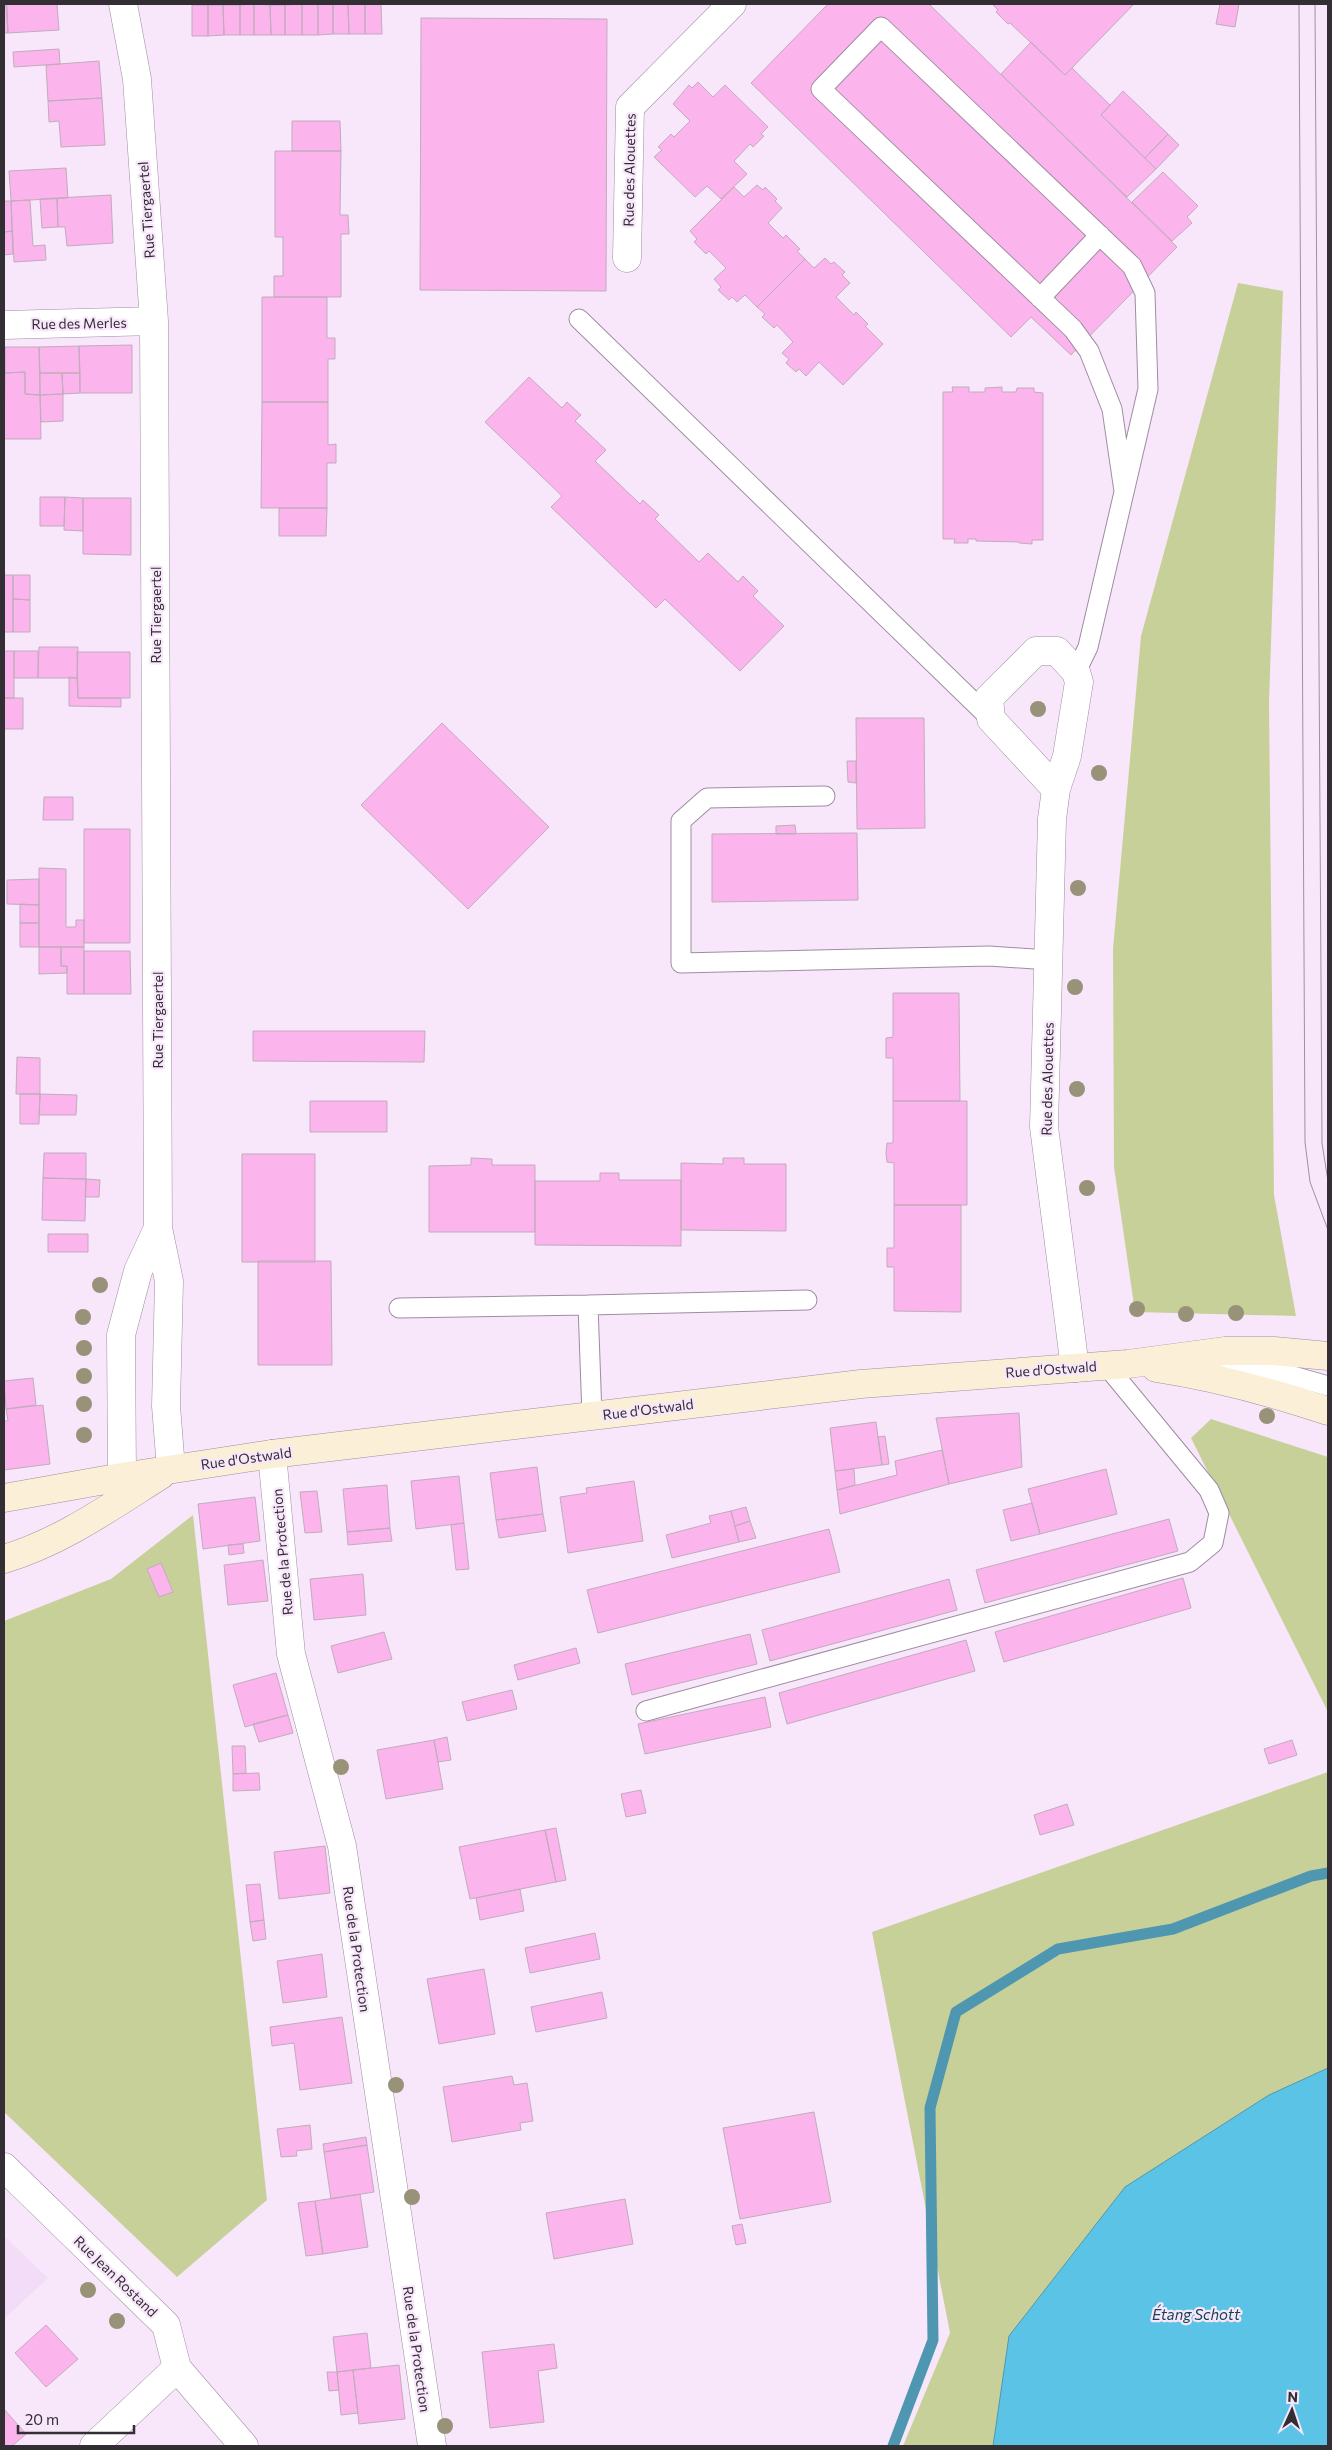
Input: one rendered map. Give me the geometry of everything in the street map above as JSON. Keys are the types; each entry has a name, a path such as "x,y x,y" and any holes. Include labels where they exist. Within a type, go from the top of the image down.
{"main road":[{"name":"Rue d'Ostwald","path":"4,1498 122,1477 272,1454 861,1384 1075,1368 1225,1352 1274,1351 1328,1356"},
{"name":"Rue d'Ostwald","path":"1117,1364 1206,1376 1267,1390 1328,1411"},
{"name":"Rue d'Ostwald","path":"4,1559 26,1552 72,1530 171,1470"}],"street":[{"name":"Rue Tiergaertel","path":"123,4 137,79 154,321 158,1228 168,1281 166,1406 171,1470"},
{"name":"Rue des Alouettes","path":"627,258 630,107 732,4"},
{"name":"Rue des Merles","path":"4,325 154,321"},
{"path":"1056,789 991,718 989,698 1036,651 1057,651 1076,672"},
{"name":"Rue des Alouettes","path":"1075,1368 1044,1127 1052,819 1056,789 1067,756 1079,682 1076,672"},
{"name":"Rue Tiergaertel","path":"122,1477 121,1335 138,1271 158,1228"},
{"name":"Rue de la Protection","path":"272,1454 292,1654 342,1846 432,2446"},
{"name":"Rue Jean Rostand","path":"4,2167 166,2324 177,2368 244,2446"},
{"path":"94,2446 177,2368"}],"lane":[{"path":"1076,672 1088,647 1148,389 1145,293 1132,266 881,27 821,89 1072,329 1089,351 1112,409 1124,491"},
{"path":"1040,298 1100,236"},
{"path":"579,319 991,718"},
{"path":"825,796 707,798 681,821 681,963 989,956 1049,960"},
{"path":"399,1308 807,1300"},
{"path":"588,1304 592,1416"},
{"path":"646,1711 1190,1562 1213,1544 1219,1513 1209,1490 1117,1364"},
{"path":"1206,1376 1268,1369 1328,1386"}],"shaded area":[{"path":"4,2236 48,2278 4,2319"}],"green space":[{"path":"1238,283 1283,291 1269,702 1274,1195 1296,1316 1135,1312 1114,1167 1113,949 1141,636"},
{"path":"1211,1419 1328,1457 1328,1712 1191,1438"},
{"path":"193,1515 267,2200 177,2277 4,2112 4,1621 111,1579"},
{"path":"1328,1772 1328,2446 903,2446 950,2333 872,1932"}],"water":[{"name":"Étang Schott","path":"1328,2068 1328,2446 993,2446 1009,2336 1125,2187 1269,2095"}],"building":[{"path":"6,4 57,4 59,30 8,33"},
{"path":"254,4 270,5 271,35 254,35"},
{"path":"254,4 254,35 240,35 240,5"},
{"path":"302,4 302,35 285,35 285,5"},
{"path":"302,4 318,4 318,35 302,35"},
{"path":"318,4 333,4 333,34 318,35"},
{"path":"333,4 348,4 349,34 333,34"},
{"path":"348,4 365,4 365,34 349,34"},
{"path":"365,4 381,4 382,34 365,34"},
{"path":"828,4 929,4 1177,247 1071,355 1031,317 1011,337 751,83"},
{"path":"992,4 1134,4 1065,75 1010,23 1008,24 996,12 998,10"},
{"path":"1220,4 1239,4 1235,27 1216,24"},
{"path":"192,5 208,5 208,36 192,36"},
{"path":"208,5 223,5 224,35 208,36"},
{"path":"223,5 240,5 240,35 224,35"},
{"path":"270,5 285,5 285,35 271,35"},
{"path":"4,6 7,6 8,33 4,33"},
{"path":"421,18 607,19 606,291 420,290"},
{"path":"1031,42 1065,75 1072,68 1110,105 1101,115 1156,169 1127,197 1001,74"},
{"path":"59,49 60,64 14,67 13,52"},
{"path":"99,61 102,98 48,101 46,65"},
{"path":"698,82 713,97 725,85 768,127 761,134 764,136 753,147 750,144 734,161 747,174 721,199 707,186 695,197 654,157 662,150 658,147 671,134 674,137 690,121 673,104 689,85 692,88"},
{"path":"1123,91 1168,134 1145,158 1101,115"},
{"path":"102,98 105,145 61,147 59,121 49,122 48,101"},
{"path":"292,121 340,121 341,151 292,151"},
{"path":"1168,134 1179,145 1156,169 1145,158"},
{"path":"275,151 341,151 340,215 348,215 349,234 341,234 341,297 274,297 274,276 283,276 283,237 275,237"},
{"path":"66,168 68,198 11,201 9,171"},
{"path":"1163,172 1198,206 1187,217 1192,223 1172,241 1132,202"},
{"path":"757,185 763,190 765,187 777,199 775,201 782,208 768,223 783,238 786,235 800,249 797,251 805,259 757,307 745,295 737,302 732,297 729,300 718,290 721,287 714,279 726,268 709,251 706,254 694,242 697,239 690,231 734,187 744,197"},
{"path":"111,195 113,243 67,246 65,227 58,227 57,198"},
{"path":"57,198 58,227 42,228 40,199"},
{"path":"30,200 33,246 45,245 46,260 14,262 11,201"},
{"path":"4,201 11,201 12,231 4,232"},
{"path":"12,231 13,254 4,255 4,232"},
{"path":"825,258 831,264 834,262 845,272 842,275 850,283 836,297 854,315 856,312 868,324 865,326 883,344 843,385 819,362 806,376 799,369 796,372 786,363 789,359 782,353 793,342 777,325 774,328 762,317 765,314 757,307 805,259 814,268"},
{"path":"262,297 327,297 327,338 335,338 335,359 328,359 328,402 262,402"},
{"path":"132,345 132,393 80,393 79,346"},
{"path":"79,346 80,373 40,373 39,347"},
{"path":"5,347 39,347 40,395 25,394 25,372 5,373"},
{"path":"25,372 25,394 40,395 41,439 4,439 5,373"},
{"path":"40,373 62,373 63,394 40,395"},
{"path":"62,373 80,373 80,393 63,394"},
{"path":"529,377 562,408 567,402 581,415 575,421 606,450 595,461 640,504 643,500 659,515 655,519 699,562 708,553 738,582 743,576 758,591 753,596 784,626 740,671 665,599 656,608 551,507 562,496 485,422"},
{"path":"952,387 969,387 969,392 985,392 985,388 1002,387 1002,392 1016,392 1017,388 1034,388 1034,392 1043,393 1043,540 1032,540 1032,544 976,541 976,539 968,539 968,543 954,543 955,539 943,539 943,392 953,392"},
{"path":"63,394 63,421 41,422 40,395"},
{"path":"262,402 328,402 328,445 336,444 336,463 327,463 327,508 261,508"},
{"path":"40,497 65,497 64,526 40,526"},
{"path":"65,497 83,498 83,531 64,530"},
{"path":"83,498 131,498 131,555 83,554"},
{"path":"279,508 327,508 326,536 279,536"},
{"path":"4,575 13,575 13,632 4,632"},
{"path":"13,575 30,575 30,600 13,599"},
{"path":"13,599 30,600 30,632 13,632"},
{"path":"39,647 78,647 77,678 38,678"},
{"path":"4,651 14,651 14,698 4,698"},
{"path":"14,651 38,651 38,678 14,678"},
{"path":"77,652 130,652 130,698 78,698"},
{"path":"69,677 77,678 78,698 121,698 121,707 69,706"},
{"path":"4,698 23,698 23,729 4,729"},
{"path":"856,718 924,718 925,828 857,829"},
{"path":"442,723 549,827 468,909 361,805"},
{"path":"847,761 856,761 856,783 848,782"},
{"path":"44,797 73,797 73,820 43,820"},
{"path":"795,825 796,834 776,834 776,826"},
{"path":"84,829 130,829 130,943 84,943"},
{"path":"857,833 858,900 712,902 712,834"},
{"path":"39,868 66,869 66,927 76,927 76,920 84,920 84,947 39,947"},
{"path":"39,879 39,905 7,904 7,880"},
{"path":"20,904 39,905 39,923 20,923"},
{"path":"20,923 39,923 39,947 20,947"},
{"path":"39,947 61,947 61,966 67,966 67,973 39,974"},
{"path":"61,947 84,947 84,994 67,994 67,966 61,966"},
{"path":"84,951 130,951 131,994 84,994"},
{"path":"893,993 959,993 960,1101 893,1101 893,1058 886,1058 886,1038 893,1037"},
{"path":"253,1031 425,1031 424,1062 253,1061"},
{"path":"17,1057 40,1058 40,1094 16,1094"},
{"path":"20,1094 40,1094 39,1124 20,1124"},
{"path":"40,1094 77,1095 76,1115 39,1115"},
{"path":"310,1101 387,1101 387,1132 310,1132"},
{"path":"893,1101 967,1101 967,1205 894,1205 894,1163 887,1162 886,1153 887,1143 893,1143"},
{"path":"44,1153 86,1153 86,1179 43,1178"},
{"path":"242,1154 315,1154 315,1262 242,1262"},
{"path":"471,1158 492,1159 492,1165 535,1165 535,1232 429,1232 429,1166 471,1165"},
{"path":"723,1158 744,1158 744,1164 786,1164 786,1231 681,1230 681,1163 723,1164"},
{"path":"600,1173 619,1173 619,1180 681,1180 681,1246 535,1245 535,1181 600,1181"},
{"path":"43,1178 86,1179 85,1221 42,1220"},
{"path":"86,1179 100,1180 99,1197 85,1197"},
{"path":"894,1205 961,1205 961,1312 894,1311 894,1267 887,1267 887,1248 894,1248"},
{"path":"48,1234 88,1234 88,1252 48,1252"},
{"path":"258,1261 331,1261 332,1365 258,1365"},
{"path":"33,1378 36,1405 6,1409 4,1381"},
{"path":"43,1405 50,1464 4,1470 4,1421 8,1421 6,1409"},
{"path":"1019,1413 1022,1467 949,1484 936,1418"},
{"path":"876,1422 882,1465 835,1471 830,1428"},
{"path":"885,1436 889,1464 882,1465 878,1437"},
{"path":"942,1450 949,1484 840,1514 837,1490 897,1475 895,1461"},
{"path":"537,1467 543,1514 496,1520 490,1473"},
{"path":"854,1469 855,1485 837,1490 835,1471"},
{"path":"1106,1469 1117,1514 1040,1534 1028,1489"},
{"path":"459,1476 464,1523 416,1529 411,1481"},
{"path":"634,1481 643,1541 568,1553 560,1497 587,1493 586,1488"},
{"path":"387,1485 390,1528 347,1532 343,1489"},
{"path":"317,1491 322,1532 305,1533 300,1492"},
{"path":"255,1497 260,1541 203,1549 198,1504"},
{"path":"1032,1503 1040,1534 1011,1541 1003,1510"},
{"path":"746,1507 750,1521 735,1526 731,1511"},
{"path":"731,1511 739,1542 672,1558 666,1535 711,1523 709,1516"},
{"path":"543,1514 546,1531 499,1538 496,1520"},
{"path":"1169,1519 1178,1551 985,1603 976,1570"},
{"path":"750,1521 756,1538 739,1542 735,1526"},
{"path":"464,1523 469,1569 456,1570 451,1525"},
{"path":"390,1528 392,1541 348,1545 347,1532"},
{"path":"829,1529 840,1572 598,1633 587,1590"},
{"path":"243,1544 244,1553 229,1555 228,1545"},
{"path":"263,1560 268,1601 228,1605 224,1565"},
{"path":"161,1563 173,1592 159,1597 147,1569"},
{"path":"363,1574 366,1615 314,1620 310,1579"},
{"path":"1183,1578 1191,1608 1004,1662 995,1632"},
{"path":"949,1579 957,1610 770,1661 762,1630"},
{"path":"384,1632 392,1659 338,1673 331,1646"},
{"path":"750,1634 757,1664 632,1695 625,1664"},
{"path":"966,1640 975,1671 787,1724 779,1693"},
{"path":"576,1648 580,1663 518,1680 514,1665"},
{"path":"276,1673 288,1715 245,1727 233,1685"},
{"path":"512,1690 517,1709 467,1721 462,1702"},
{"path":"765,1697 771,1727 645,1754 638,1724"},
{"path":"288,1715 293,1733 259,1742 253,1724"},
{"path":"447,1737 451,1760 438,1762 434,1740"},
{"path":"434,1740 443,1789 386,1799 377,1750"},
{"path":"1292,1740 1297,1755 1269,1764 1264,1749"},
{"path":"232,1746 245,1746 246,1773 233,1774"},
{"path":"259,1773 260,1790 233,1791 233,1774"},
{"path":"641,1790 646,1813 626,1817 621,1794"},
{"path":"1067,1804 1074,1825 1040,1835 1034,1815"},
{"path":"556,1828 566,1880 556,1882 545,1830"},
{"path":"545,1830 556,1882 470,1899 459,1847"},
{"path":"325,1846 330,1893 279,1899 274,1852"},
{"path":"260,1884 264,1920 250,1922 246,1885"},
{"path":"520,1889 524,1911 480,1920 476,1898"},
{"path":"264,1920 266,1939 253,1941 250,1922"},
{"path":"595,1933 600,1959 530,1973 525,1948"},
{"path":"322,1954 327,1997 283,2003 277,1961"},
{"path":"484,1969 495,2034 439,2044 427,1979"},
{"path":"602,1992 607,2018 536,2032 531,2007"},
{"path":"342,2017 352,2083 300,2090 294,2043 272,2046 270,2027"},
{"path":"512,2076 514,2085 527,2083 533,2121 520,2123 521,2130 452,2142 443,2087"},
{"path":"814,2112 831,2202 740,2219 723,2128"},
{"path":"310,2125 312,2149 296,2151 297,2156 281,2157 277,2129"},
{"path":"366,2137 367,2145 324,2152 323,2144"},
{"path":"367,2145 374,2192 331,2199 324,2152"},
{"path":"360,2194 368,2247 323,2254 315,2201"},
{"path":"625,2199 633,2244 554,2259 546,2213"},
{"path":"315,2201 323,2254 306,2256 298,2203"},
{"path":"742,2224 746,2243 736,2245 732,2226"},
{"path":"46,2325 78,2359 46,2387 15,2353"},
{"path":"367,2333 371,2368 337,2372 333,2337"},
{"path":"554,2344 557,2368 538,2371 544,2422 490,2428 482,2352"},
{"path":"399,2365 405,2419 359,2424 353,2370"},
{"path":"353,2370 358,2413 341,2415 337,2372"},
{"path":"327,2372 337,2372 339,2390 329,2391"},
{"path":"4,2409 26,2434 12,2446 4,2446"}],"waterway":[{"path":"893,2446 933,2340 930,2108 956,2012 1058,1949 1173,1929 1311,1876 1328,1873"}],"tram line":[{"path":"1299,4 1305,1142 1310,1182 1328,1230"},
{"path":"1315,4 1322,1143 1328,1181"}]}
